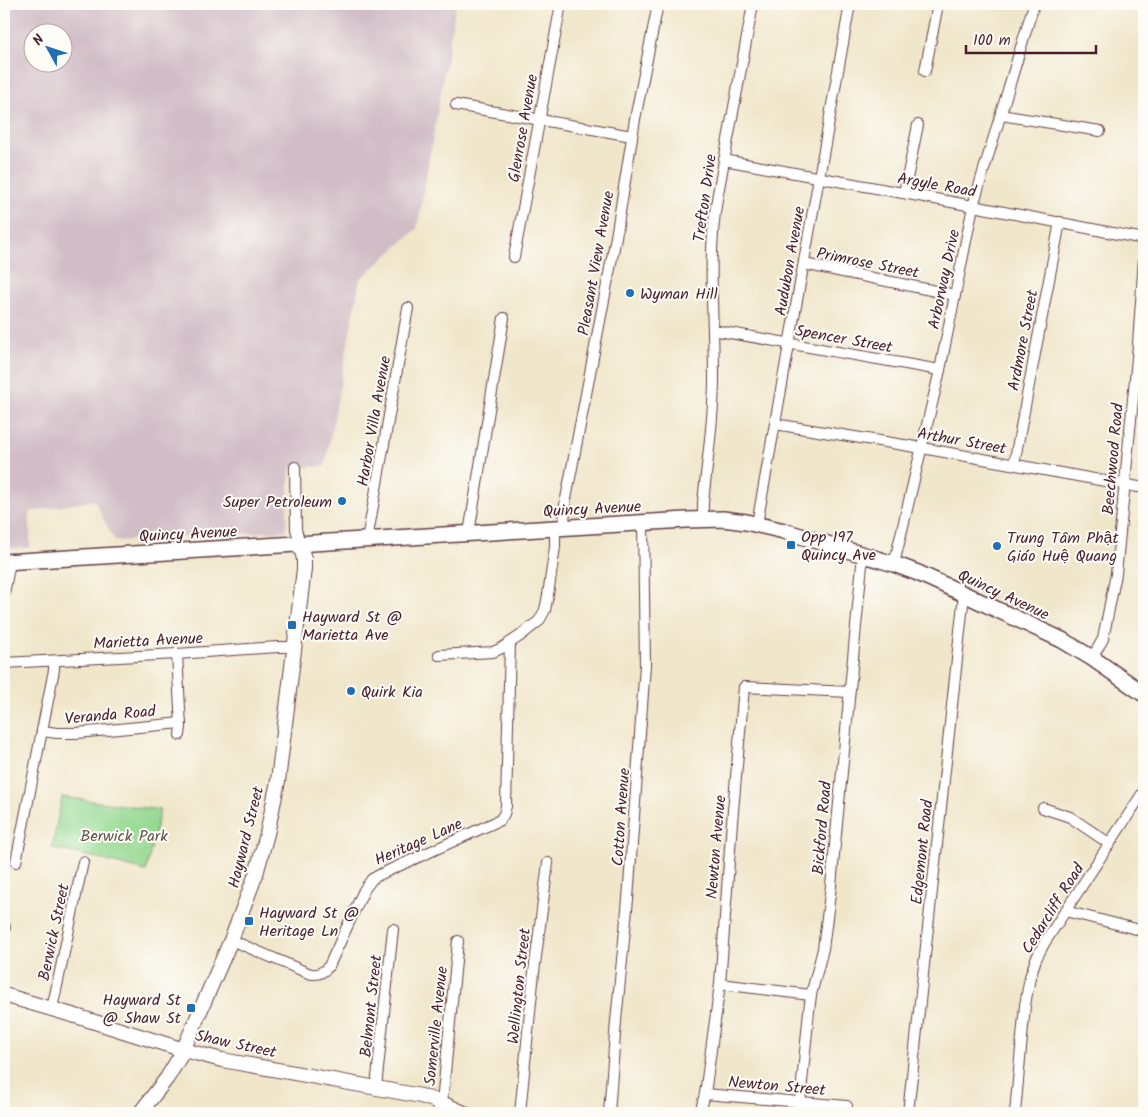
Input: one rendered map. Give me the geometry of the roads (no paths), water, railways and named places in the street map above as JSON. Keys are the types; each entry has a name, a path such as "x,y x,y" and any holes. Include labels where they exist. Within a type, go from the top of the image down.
{"main road":[{"name":"Quincy Avenue","path":"7,562 703,519 730,519 757,524 863,554 918,573 1062,640 1144,694"},
{"name":"Hayward Street","path":"140,1113 167,1078 184,1050 246,904 256,874 271,818 279,770 304,569 304,559 300,544"},
{"name":"Shaw Street","path":"4,995 222,1060 421,1096 439,1108 464,1113"}],"street":[{"name":"Glenrose Avenue","path":"514,258 561,4"},
{"name":"Pleasant View Avenue","path":"439,655 493,652 532,628 545,610 555,547 565,504 658,4"},
{"name":"Trefton Drive","path":"703,519 713,404 712,236 716,199 753,4"},
{"name":"Audubon Avenue","path":"757,524 850,4"},
{"path":"925,71 938,4"},
{"name":"Arborway Drive","path":"894,564 940,370 973,206 1034,4"},
{"path":"456,105 632,136"},
{"path":"1000,114 1100,131"},
{"path":"904,193 918,125"},
{"name":"Argyle Road","path":"724,160 1144,239"},
{"name":"Ardmore Street","path":"1014,464 1060,222"},
{"name":"Beechwood Road","path":"1092,658 1103,639 1116,574 1137,358 1144,259"},
{"name":"Primrose Street","path":"804,264 955,295"},
{"name":"Harbor Villa Avenue","path":"367,540 408,308"},
{"path":"469,533 504,318"},
{"name":"Spencer Street","path":"713,330 940,370"},
{"name":"Arthur Street","path":"775,424 1144,488"},
{"path":"295,467 296,529 300,544"},
{"name":"Cotton Avenue","path":"609,1113 645,674 643,523"},
{"name":"Bickford Road","path":"800,1103 811,995 822,949 831,886 863,554"},
{"path":"4,594 7,562"},
{"name":"Edgemont Road","path":"908,1113 964,594"},
{"name":"Heritage Lane","path":"231,940 313,974 320,974 329,966 364,890 372,879 500,820 506,806 510,643"},
{"name":"Marietta Avenue","path":"4,663 294,647"},
{"name":"Veranda Road","path":"177,654 180,735"},
{"path":"16,862 54,670 54,661"},
{"name":"Newton Avenue","path":"700,1113 720,984 744,687 849,692"},
{"name":"Veranda Road","path":"42,731 77,733 181,723"},
{"name":"Cedarcliff Road","path":"1015,1113 1026,1005 1030,977 1036,959 1045,942 1144,791"},
{"path":"1043,808 1070,817 1110,844"},
{"name":"Berwick Street","path":"52,1008 83,862"},
{"name":"Wellington Street","path":"520,1113 534,972 548,863"},
{"path":"1066,912 1144,931"},
{"name":"Belmont Street","path":"376,1087 393,929"},
{"name":"Somerville Avenue","path":"439,1108 458,941"},
{"path":"720,984 811,995"},
{"name":"Newton Street","path":"704,1094 847,1106"}],"place":[{"name":"Wyman Hill","path":"630,293"},
{"name":"Super Petroleum","path":"342,501"},
{"name":"Opp 197 Quincy Ave","path":"791,545"},
{"name":"Trung Tâm Phật Giáo Huệ Quang","path":"997,546"},
{"name":"Hayward St @ Marietta Ave","path":"292,625"},
{"name":"Quirk Kia","path":"351,691"},
{"name":"Hayward St @ Heritage Ln","path":"249,921"},
{"name":"Hayward St @ Shaw St","path":"191,1008"}],"park label":[{"name":"Berwick Park","path":"124,835"}]}
